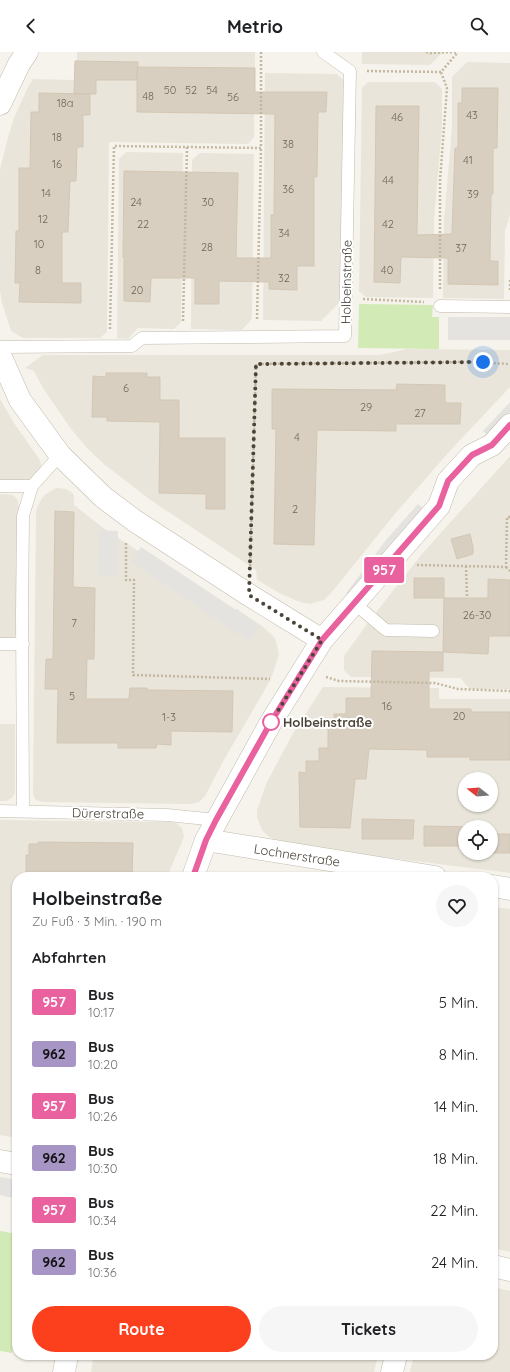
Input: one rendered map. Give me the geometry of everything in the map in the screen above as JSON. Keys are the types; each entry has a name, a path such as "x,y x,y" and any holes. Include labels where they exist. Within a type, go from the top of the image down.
{"street":[{"path":"0,104 19,64 27,52"},
{"path":"0,355 20,400 60,456 103,497 135,521 249,595 322,640"},
{"path":"195,872 206,840 216,820 271,722 322,640 439,506 448,481 472,455 492,445 510,425"},
{"name":"Lochnerstraße","path":"206,840 404,872"},
{"path":"498,887 510,889"},
{"path":"0,1161 12,1163"},
{"path":"498,1267 510,1270"},
{"path":"64,1372 66,1360"},
{"path":"392,1372 395,1360"}],"lane":[{"path":"323,52 350,71"},
{"name":"Holbeinstraße","path":"0,347 132,346 142,338 345,336 350,71"},
{"path":"440,304 510,307"},
{"path":"23,811 23,516 32,486 60,456"},
{"path":"0,486 32,486"},
{"path":"355,604 386,630 433,631"},
{"path":"0,644 22,644"},
{"name":"Dürerstraße","path":"0,811 167,815 216,820"}],"path":[{"path":"256,337 262,52"},
{"path":"426,52 457,52"},
{"path":"441,72 457,52"},
{"path":"350,71 441,72"},
{"path":"346,299 440,304 440,180 447,88 441,72"},
{"path":"110,346 114,146 261,148"},
{"path":"183,338 187,147"},
{"path":"249,595 256,364 469,362 510,364"},
{"path":"506,567 507,517 510,517"},
{"path":"135,521 126,538 126,580 134,580 133,675 269,678 290,691"},
{"path":"398,553 416,566 506,567 510,571"},
{"path":"466,566 467,598"},
{"path":"302,671 339,681 435,683 458,689 510,691"}],"shaded area":[{"path":"77,52 255,52 254,137 248,144 109,142 107,332 100,338 23,338 11,331 2,303 0,290 0,170 14,118 33,79 74,80"},
{"path":"362,52 443,52 430,65 362,64"},
{"path":"467,62 510,63 510,215 505,231 504,299 443,298 444,221 452,127 452,77"},
{"path":"265,73 337,74 344,81 342,300 321,321 263,320"},
{"path":"368,82 435,82 442,89 442,127 434,220 433,298 366,297 359,291 362,88"},
{"path":"126,152 183,153 181,322 174,329 138,328 128,339 117,338 119,159"},
{"path":"200,153 254,154 252,319 242,330 191,329 192,160"},
{"path":"448,317 510,317 510,340 448,340"},
{"path":"407,349 510,350 510,387 448,453 394,515 332,592 324,600 310,604 300,602 281,594 257,580 256,570 152,501 105,465 87,448 71,429 43,388 34,371 25,368 43,355 380,355"},
{"path":"0,399 14,423 40,460 41,465 39,474 33,481 0,482"},
{"path":"510,402 510,412 488,436 483,431"},
{"path":"510,456 510,689 470,689 460,678 351,677 344,670 344,656 370,620 422,554"},
{"path":"56,488 66,489 71,492 74,495 74,505 102,527 228,611 237,609 262,626 275,638 279,654 272,676 205,796 199,802 191,804 43,802 36,800 34,797 36,513 42,498"},
{"path":"0,494 13,495 17,499 19,506 17,632 14,638 0,641"},
{"path":"418,504 423,508 351,597 346,593 386,540"},
{"path":"99,530 118,531 117,576 98,575"},
{"path":"141,547 260,626 249,642 131,562"},
{"path":"323,687 439,688 439,699 510,699 510,873 319,849 277,841 268,836 262,830 257,817 257,810 267,782 292,735"},
{"path":"0,724 15,724 15,793 12,798 6,801 0,801"},
{"path":"0,820 176,823 182,828 184,837 169,872 12,872 12,1137 0,1135"},
{"path":"498,908 510,909 510,1252 498,1249"},
{"path":"0,1177 12,1179 12,1198 0,1195"},
{"path":"498,1288 510,1291 510,1372 410,1372 413,1360 498,1360"},
{"path":"93,1360 377,1360 374,1372 91,1372"}],"green space":[{"path":"359,304 433,305 432,317 439,317 439,349 358,348"},
{"path":"0,1231 12,1233 12,1353 0,1351"}],"building":[{"path":"75,61 138,62 137,80 96,80 96,94 74,94"},
{"path":"137,67 255,68 255,92 327,92 326,112 318,112 317,177 314,177 314,266 297,266 297,290 269,289 269,282 219,281 219,304 195,304 195,278 151,278 150,302 124,301 124,171 238,173 236,258 271,258 271,215 274,215 275,114 137,112"},
{"path":"462,88 498,88 497,148 493,148 493,194 491,194 490,261 498,261 498,285 448,284 448,258 401,257 400,283 374,282 376,106 419,106 417,235 452,234 455,148 458,148 458,103 462,103"},
{"path":"39,93 90,94 90,115 83,115 83,147 77,147 76,181 70,181 68,232 62,232 62,283 81,283 81,303 19,302 20,283 15,283 16,231 19,231 19,168 30,168 31,112 39,112"},
{"path":"106,373 147,373 147,377 160,377 160,400 179,400 179,438 225,438 225,509 206,509 206,494 159,493 160,422 107,421 107,417 92,417 93,376 106,377"},
{"path":"397,384 445,385 445,403 461,403 460,424 396,424 396,431 317,430 314,545 274,544 276,429 272,429 272,389 396,390"},
{"path":"55,511 74,512 73,587 95,588 94,659 87,659 86,699 129,699 130,688 147,688 147,690 233,691 232,732 171,731 171,745 157,744 156,748 118,748 118,743 57,743 58,689 45,689 46,659 53,659"},
{"path":"470,534 473,554 457,559 451,539"},
{"path":"414,578 444,578 444,598 414,598"},
{"path":"488,579 510,580 510,636 489,636 488,654 443,652 444,598 488,598"},
{"path":"372,651 443,652 443,671 429,671 429,709 471,709 471,712 510,712 510,760 470,760 470,757 427,757 427,750 369,749 366,779 355,779 350,828 300,827 299,772 306,773 306,761 319,761 319,748 328,748 328,728 334,728 334,714 346,714 346,698 371,698"},
{"path":"362,819 414,820 413,839 362,839"},
{"path":"424,826 458,827 458,846 424,846"},
{"path":"498,834 510,834 510,853 498,853"},
{"path":"38,842 133,843 132,872 26,872 26,855 29,855 29,844 38,844"}],"bus line":[{"name":"957","path":"195,872 206,840 216,820 271,722 322,640 439,506 448,481 472,455 492,445 510,425"}],"place":[{"name":"Holbeinstraße","path":"271,722"}],"route":[{"path":"271,722 322,640 249,595 256,364 483,362"}]}
